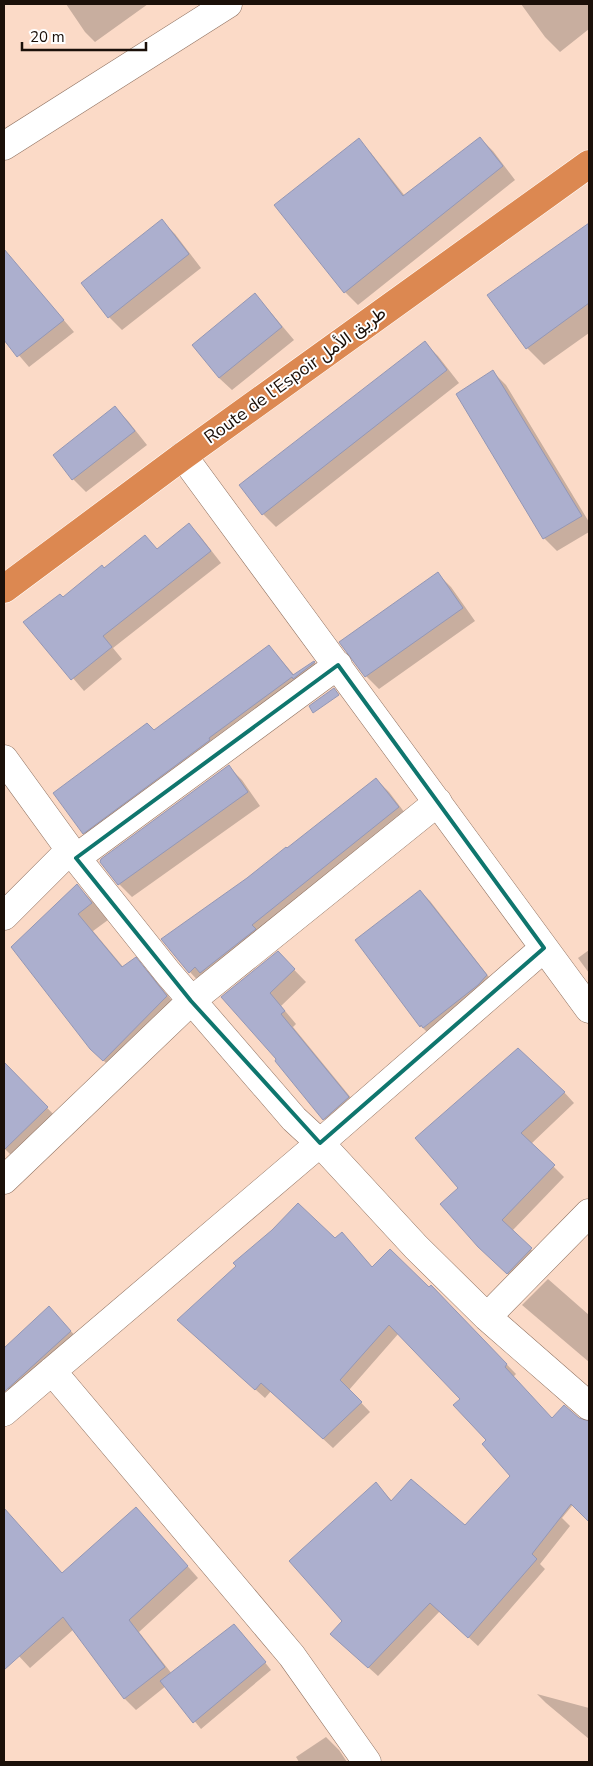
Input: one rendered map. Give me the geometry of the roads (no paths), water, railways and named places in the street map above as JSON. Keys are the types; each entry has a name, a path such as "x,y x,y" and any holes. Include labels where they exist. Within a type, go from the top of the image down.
{"highway":[{"name":"Route de l’Espoir طريق الأمل","path":"4,589 183,456 589,164"}],"street":[{"path":"4,146 228,4"},
{"path":"183,456 589,1009"},
{"path":"4,916 73,854 338,665"},
{"path":"4,759 73,854 191,1001 294,1119 320,1143 416,1247 487,1317 589,1406"},
{"path":"4,1180 191,1001 438,802"},
{"path":"4,1412 320,1143 544,948"},
{"path":"487,1317 589,1213"},
{"path":"52,1371 292,1656 367,1762"}]}
